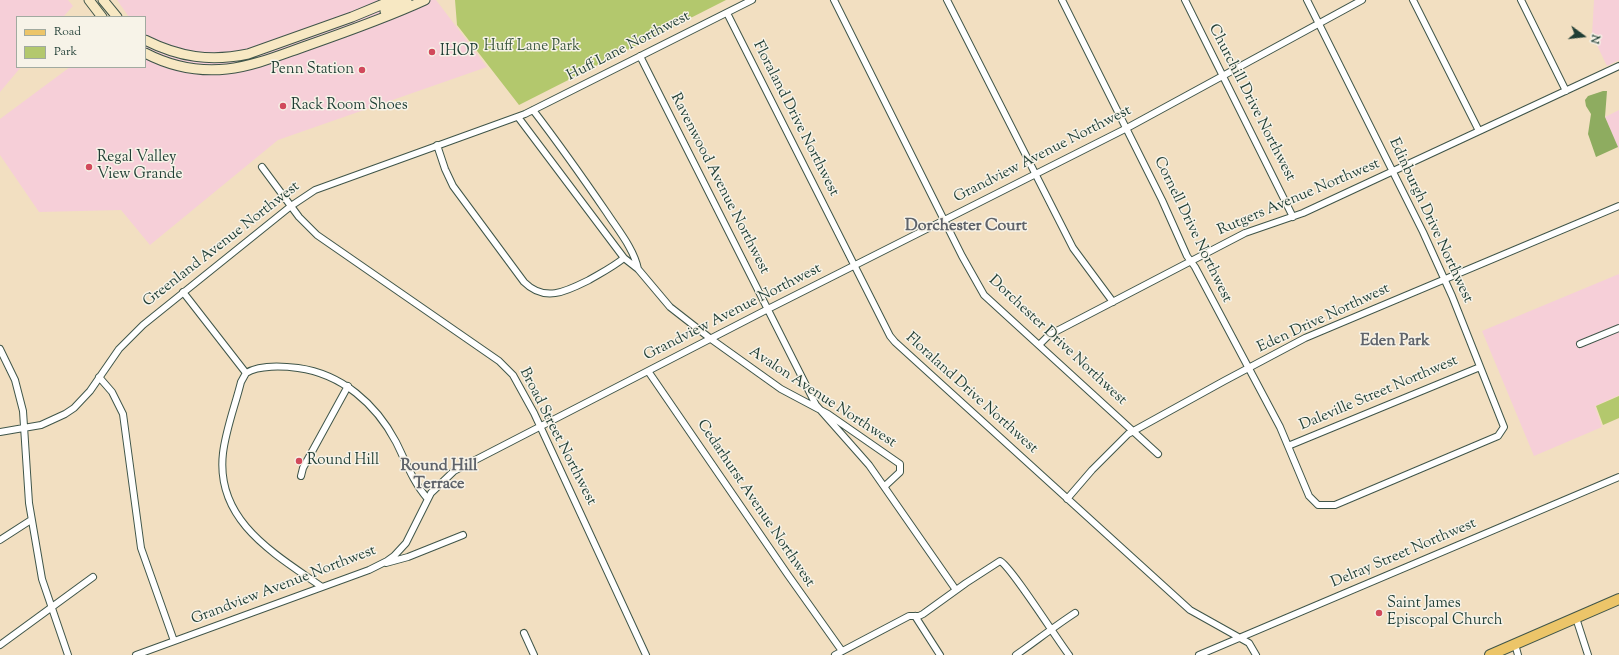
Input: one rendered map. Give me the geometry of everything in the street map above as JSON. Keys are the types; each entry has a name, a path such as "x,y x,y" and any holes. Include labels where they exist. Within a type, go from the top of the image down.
{"main road":[{"path":"89,0 101,16"},
{"path":"103,0 116,16"},
{"path":"146,40 162,48 188,56 222,58 248,54 352,17 393,0"},
{"path":"364,25 378,15 408,0"},
{"path":"147,54 182,67 213,70 240,67 364,25 425,0"},
{"path":"282,54 281,50 284,47 342,27 352,17"},
{"path":"1490,655 1619,599"}],"street":[{"name":"Huff Lane Northwest","path":"518,117 752,0"},
{"name":"Dorchester Drive Northwest","path":"834,0 944,220 982,292 1134,430 1158,454"},
{"path":"947,0 1072,248 1114,302"},
{"name":"Cornell Drive Northwest","path":"1062,0 1127,128 1190,261 1268,405 1288,446 1309,496 1314,503 1322,506 1328,506 1376,489 1477,445"},
{"name":"Churchill Drive Northwest","path":"1185,0 1293,217"},
{"name":"Edinburgh Drive Northwest","path":"1307,0 1393,171 1445,279 1504,427 1498,436 1477,445"},
{"name":"Grandview Avenue Northwest","path":"136,655 383,564 394,556 406,542 427,498 437,486 454,471 648,372 711,338 1127,128 1362,0"},
{"path":"1414,0 1479,131"},
{"path":"1521,0 1566,91"},
{"name":"Floraland Drive Northwest","path":"727,13 890,336 1190,610 1249,643 1256,655"},
{"name":"Ravenwood Avenue Northwest","path":"640,56 819,409"},
{"name":"Rutgers Avenue Northwest","path":"1039,345 1049,335 1245,233 1293,217 1619,66"},
{"name":"Avalon Avenue Northwest","path":"533,110 570,158 595,194 631,251 638,269"},
{"name":"Avalon Avenue Northwest","path":"518,117 624,258 638,269 666,303 781,389 819,409 900,464 900,472 885,486"},
{"name":"Greenland Avenue Northwest","path":"0,432 41,425 65,414 81,402 130,337 183,292 303,197 328,184 518,117"},
{"path":"437,145 445,169 453,186 524,282 534,290 547,294 564,292 609,269 624,258"},
{"name":"Broad Street Northwest","path":"262,167 291,206 317,235 503,364 518,383 646,655"},
{"name":"Eden Drive Northwest","path":"1068,499 1097,465 1122,439 1134,430 1247,368 1305,338 1619,206"},
{"path":"183,292 246,373"},
{"path":"1580,344 1619,328"},
{"path":"0,349 19,393 26,428 26,469 31,520 42,579 68,655"},
{"path":"322,587 251,534 236,514 228,497 223,474 223,453 241,382 246,373 262,369 291,367 316,372 348,386 378,414 396,442 416,483 427,498"},
{"name":"Daleville Street Northwest","path":"1288,446 1480,367"},
{"name":"Cedarhurst Avenue Northwest","path":"648,372 842,651"},
{"path":"99,377 112,392 123,414 141,548 174,641"},
{"path":"301,476 303,468 348,386"},
{"path":"819,409 856,449 885,486 956,590"},
{"name":"Delray Street Northwest","path":"1199,655 1619,477"},
{"path":"0,540 31,520"},
{"path":"383,564 408,557 463,535"},
{"path":"835,655 909,616 923,614 1000,561 1012,573 1068,655"},
{"path":"0,645 93,577"},
{"path":"1016,655 1076,613"},
{"path":"915,616 940,655"},
{"path":"1576,618 1588,655"},
{"path":"524,633 534,655"},
{"path":"1515,644 1518,655"}],"shaded area":[{"path":"0,0 68,0 73,6 64,16 16,16 16,68 20,68 0,92"},
{"path":"117,0 436,0 487,67 278,140 150,245 121,210 39,212 0,155 0,119 69,68 146,68 146,16 128,16"},
{"path":"1594,0 1619,0 1619,60 1607,66 1592,35"},
{"path":"1619,110 1619,148 1618,148 1605,117"},
{"path":"1619,274 1619,395 1595,406 1602,427 1534,456 1482,331"}],"green space":[{"name":"Huff Lane Park","path":"455,0 726,0 519,105 457,25"},
{"path":"1607,91 1605,117 1618,147 1596,157 1588,134 1591,114 1586,106 1585,100 1588,96"},
{"path":"1619,396 1619,418 1603,425 1596,406"}],"place":[{"name":"IHOP","path":"432,52"},
{"name":"Penn Station","path":"362,70"},
{"name":"Rack Room Shoes","path":"283,106"},
{"name":"Regal Valley View Grande","path":"89,167"},
{"name":"Round Hill","path":"299,461"},
{"name":"Saint James Episcopal Church","path":"1379,613"}],"district":[{"name":"Dorchester Court","path":"966,227"},
{"name":"Eden Park","path":"1395,342"},
{"name":"Round Hill Terrace","path":"439,476"}]}
